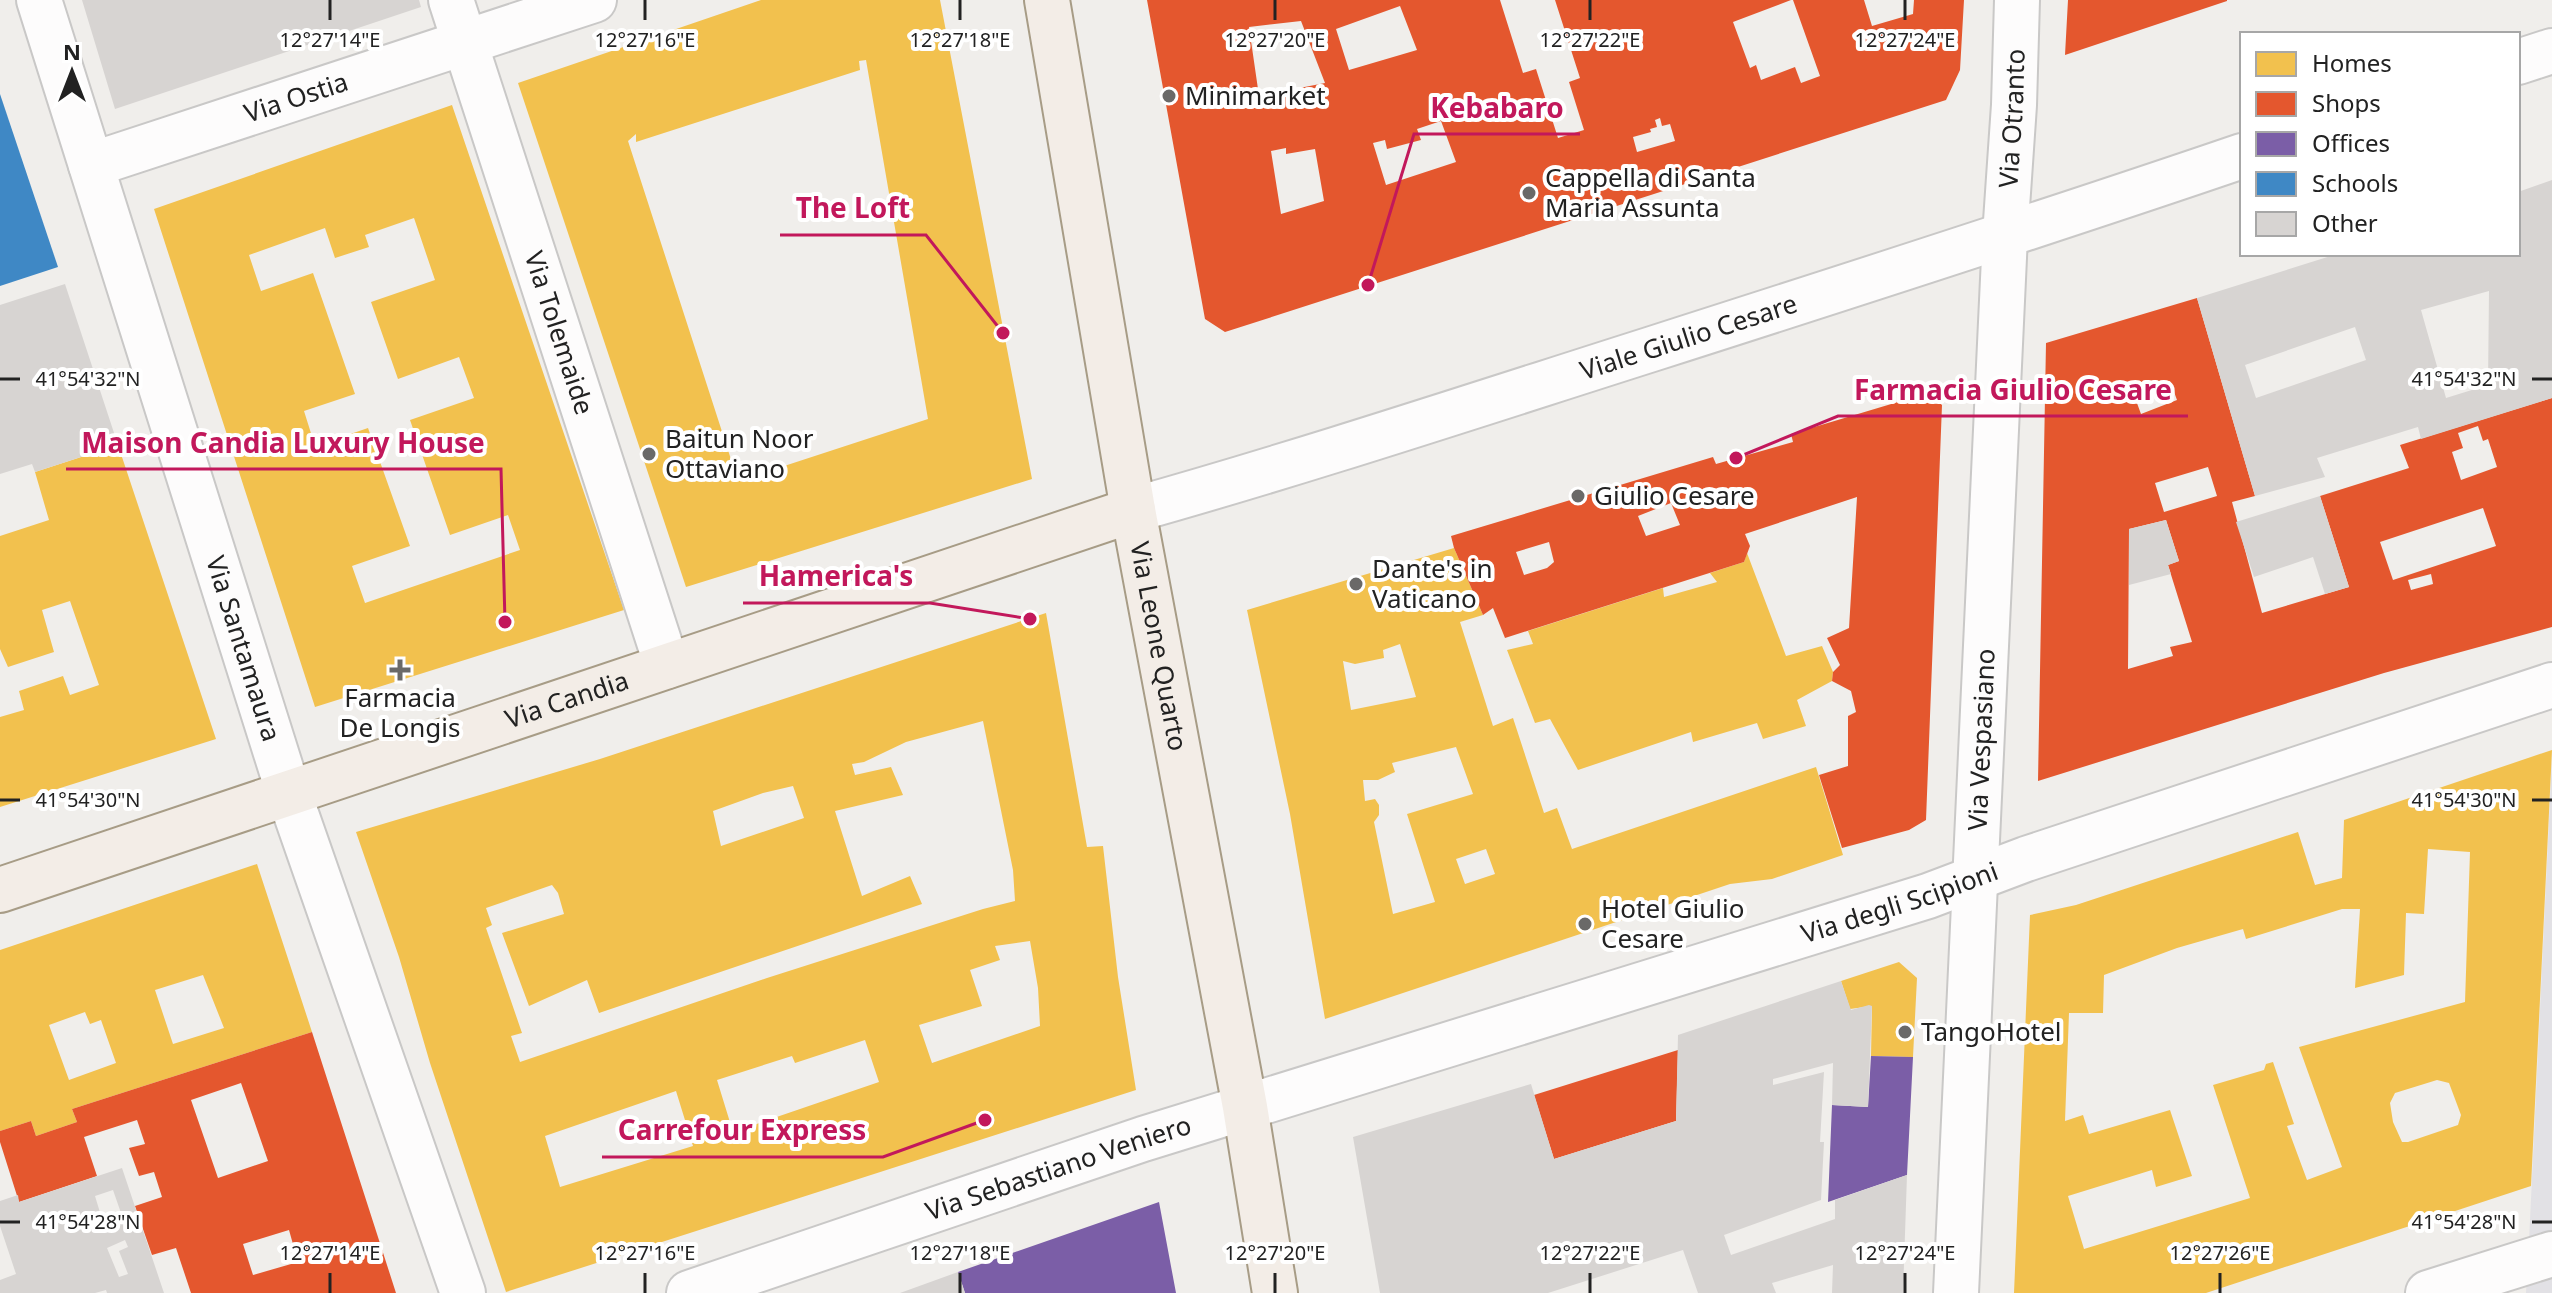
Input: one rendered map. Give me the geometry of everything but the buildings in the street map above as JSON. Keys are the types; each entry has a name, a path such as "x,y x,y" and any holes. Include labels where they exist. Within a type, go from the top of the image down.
{"main road":[{"name":"Via Leone Quarto","path":"1047,0 1133,510 1245,1107 1275,1293"},
{"name":"Via Candia","path":"0,890 1133,510"}],"street":[{"name":"Via Santamaura","path":"39,0 289,794 463,1293"},
{"name":"Via Tolemaide","path":"451,0 667,666"},
{"name":"Via Ostia","path":"91,165 594,0"},
{"name":"Via Otranto","path":"2005,236 2017,0"},
{"path":"2520,61 2552,51"},
{"name":"Viale Giulio Cesare","path":"1133,510 1256,475 2005,236 2240,157"},
{"name":"Via Vespasiano","path":"1956,1293 2005,236"},
{"name":"Via degli Scipioni","path":"1245,1107 1913,900 2552,685"},
{"name":"Via Sebastiano Veniero","path":"689,1293 1245,1107"},
{"path":"2428,1293 2552,1254"}],"shaded area":[{"path":"2552,759 2552,1293 2526,1293 2528,1262"}],"place":[{"name":"Minimarket","path":"1169,96"},
{"name":"Cappella di Santa Maria Assunta","path":"1529,193"},
{"name":"Kebabaro","path":"1368,285"},
{"name":"The Loft","path":"1003,333"},
{"name":"Baitun Noor Ottaviano","path":"649,454"},
{"name":"Farmacia Giulio Cesare","path":"1736,458"},
{"name":"Giulio Cesare","path":"1578,496"},
{"name":"Dante's in Vaticano","path":"1356,584"},
{"name":"Hamerica's","path":"1030,619"},
{"name":"Maison Candia Luxury House","path":"505,622"},
{"name":"Farmacia De Longis","path":"400,670"},
{"name":"Hotel Giulio Cesare","path":"1585,924"},
{"name":"TangoHotel","path":"1905,1032"},
{"name":"Carrefour Express","path":"985,1120"}]}
